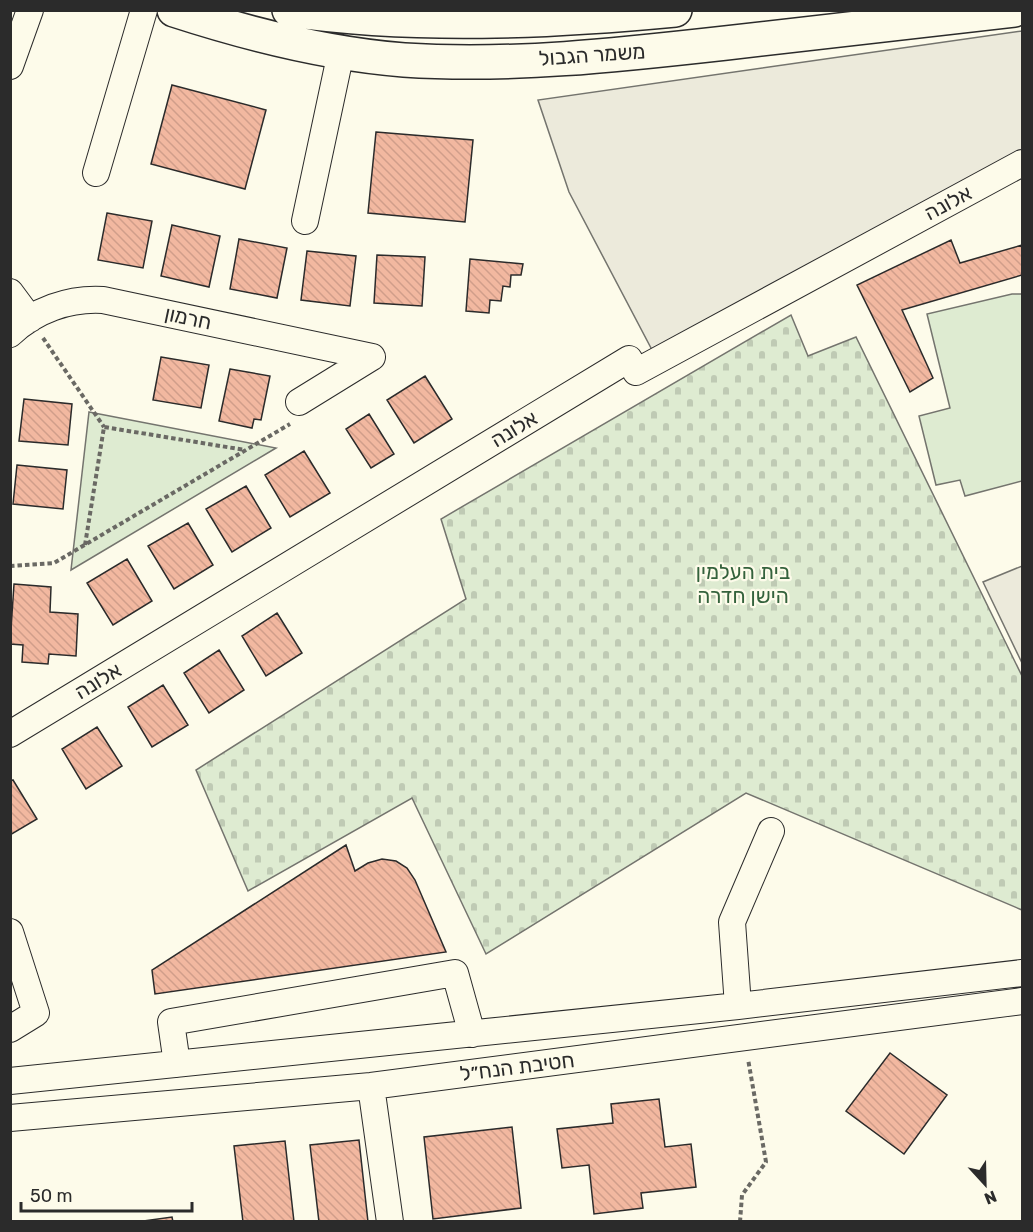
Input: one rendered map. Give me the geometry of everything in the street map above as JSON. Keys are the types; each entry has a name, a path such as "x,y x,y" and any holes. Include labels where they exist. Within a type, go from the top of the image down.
{"main road":[{"name":"משמר הגבול","path":"174,10 244,32 341,52 404,60 483,61 604,57 1014,10"},
{"name":"משמר הגבול","path":"289,10 322,15 602,17 675,10"}],"street":[{"path":"10,66 30,10"},
{"path":"96,173 144,10"},
{"path":"305,221 341,52"},
{"name":"אלונה","path":"14,725 629,359 636,372 1023,163"},
{"path":"10,292 20,327"},
{"name":"חרמון","path":"20,327 44,311 75,301 103,300 372,357 299,402"},
{"path":"738,1006 732,922 771,831"},
{"path":"10,932 36,1013 10,1029"},
{"name":"חטיבת הנח״ל","path":"10,1081 738,1006 1023,973"},
{"path":"177,1064 171,1022 455,974 472,1034"},
{"name":"חטיבת הנח״ל","path":"10,1118 371,1086 1023,1001"},
{"path":"371,1086 390,1221"}],"path":[{"path":"20,327 104,427 245,450"},
{"path":"10,566 54,563 291,423 299,402"},
{"path":"85,545 104,427"},
{"path":"740,1221 742,1195 766,1162 745,1037"}],"green space":[{"path":"1012,294 1022,294 1022,481 965,496 960,480 936,485 919,416 950,408 927,314"},
{"name":"בית העלמין הישן חדרה","path":"791,315 808,356 856,337 1022,676 1022,910 746,793 486,954 412,798 248,891 196,770 466,599 441,519"},
{"path":"89,412 276,448 71,570"}],"shaded area":[{"path":"1022,31 1022,163 661,367 569,192 538,100"},
{"path":"1022,566 1022,663 983,582"}],"building":[{"path":"172,85 266,110 245,189 151,164"},
{"path":"376,132 473,140 465,222 368,213"},
{"path":"107,213 152,221 143,268 98,260"},
{"path":"172,225 220,236 209,287 161,276"},
{"path":"239,239 287,248 277,298 230,289"},
{"path":"951,240 960,263 1022,245 1022,275 902,310 933,378 910,392 857,285"},
{"path":"307,251 356,256 350,306 301,300"},
{"path":"377,255 425,257 422,306 374,303"},
{"path":"470,259 523,264 521,275 511,275 510,287 503,286 501,301 490,300 489,313 466,311"},
{"path":"161,357 209,365 201,408 153,400"},
{"path":"230,369 270,376 261,420 254,419 252,428 219,421"},
{"path":"425,376 452,419 414,443 387,400"},
{"path":"24,399 72,404 68,445 19,441"},
{"path":"369,414 394,454 371,468 346,429"},
{"path":"304,451 330,493 290,517 265,475"},
{"path":"17,465 67,470 63,509 13,504"},
{"path":"246,486 271,528 232,552 206,509"},
{"path":"188,523 213,565 174,589 148,546"},
{"path":"127,559 152,601 113,625 87,583"},
{"path":"14,584 51,587 50,612 78,614 76,656 49,654 48,664 22,662 23,645 10,644"},
{"path":"277,613 302,653 266,676 242,636"},
{"path":"219,650 244,690 209,713 184,673"},
{"path":"163,685 188,725 152,747 128,707"},
{"path":"97,727 122,766 86,789 62,749"},
{"path":"13,780 37,819 10,835 10,781"},
{"path":"346,845 355,871 368,863 382,859 396,861 407,868 415,880 446,952 155,994 152,970"},
{"path":"890,1053 947,1095 904,1154 846,1111"},
{"path":"659,1099 665,1147 691,1144 696,1187 641,1193 643,1208 594,1214 589,1165 562,1168 557,1129 613,1123 611,1104"},
{"path":"512,1127 521,1208 433,1219 424,1137"},
{"path":"359,1140 368,1222 319,1222 310,1145"},
{"path":"285,1141 294,1222 243,1222 234,1146"},
{"path":"172,1217 173,1222 136,1222"}]}
